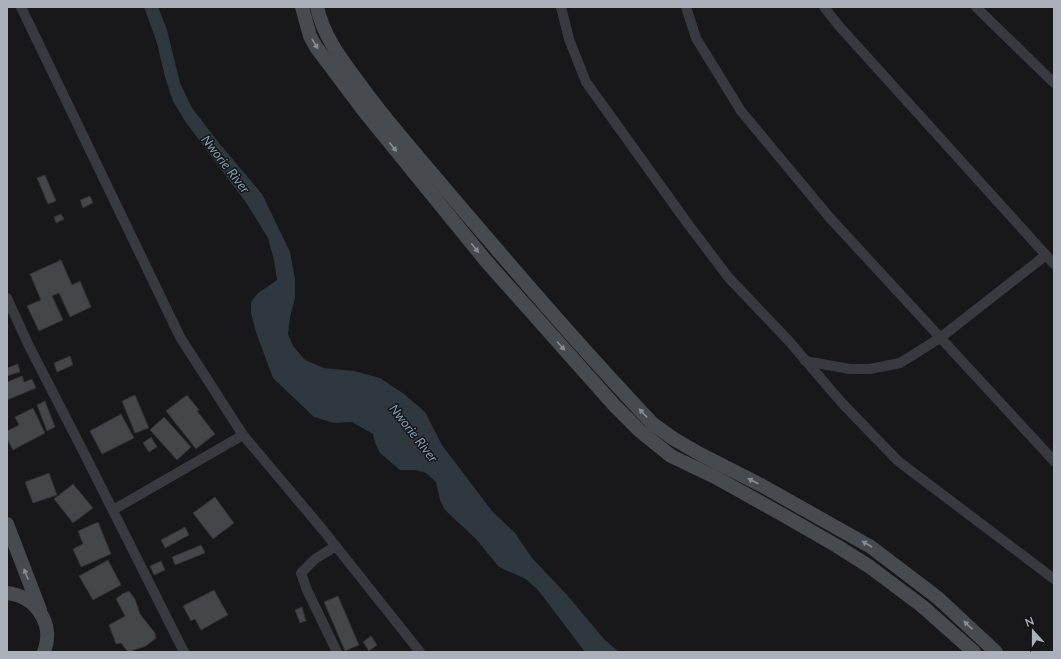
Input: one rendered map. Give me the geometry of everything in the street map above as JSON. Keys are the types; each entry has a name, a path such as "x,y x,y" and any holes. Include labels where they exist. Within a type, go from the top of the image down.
{"main road":[{"path":"302,7 310,36 316,47 364,111 486,261 614,405 640,431 671,456 769,507 837,546 863,563 922,606 974,652"},
{"path":"317,7 326,36 342,61 380,112 540,300 653,424 674,439 700,454 761,485 871,547 938,598 996,652"},
{"path":"7,524 40,610 46,621 48,633 47,650"},
{"path":"7,593 20,596 31,601 40,610"}],"street":[{"path":"21,7 180,337 243,435 336,546 420,652"},
{"path":"561,7 569,39 586,82 688,224 729,278 788,340 805,362 842,403 898,461 1054,579"},
{"path":"686,7 696,38 741,111 830,218 1054,461"},
{"path":"824,7 839,26 1054,264"},
{"path":"976,7 1054,83"},
{"path":"805,362 850,369 870,369 900,363 940,338 1046,255"},
{"path":"7,298 29,346 184,652"},
{"path":"113,510 243,435"},
{"path":"336,546 315,559 301,573 307,590 337,652"}],"water":[{"name":"Nworie River","path":"144,7 158,7 167,30 180,83 192,108 262,194 290,252 295,279 295,298 290,317 288,334 293,346 305,360 324,368 354,371 380,378 404,394 425,412 442,445 492,511 515,533 532,558 567,595 604,639 619,652 585,652 538,590 526,579 499,567 476,539 445,510 440,500 436,482 426,473 415,470 400,470 380,453 375,443 373,434 352,422 334,423 314,417 273,378 256,332 251,313 251,302 258,293 277,280 274,260 268,238 247,204 185,121 173,101 165,77 157,43"}],"building":[{"path":"45,175 56,201 48,204 37,178"},
{"path":"90,196 93,203 83,208 80,200"},
{"path":"61,214 64,219 56,223 54,217"},
{"path":"61,260 72,285 80,281 91,307 70,317 59,293 52,296 63,320 39,331 27,306 41,300 30,274"},
{"path":"70,356 73,365 57,372 54,363"},
{"path":"18,364 20,372 7,376 7,368"},
{"path":"22,376 24,382 32,379 36,388 7,400 7,382"},
{"path":"135,395 149,428 135,433 122,401"},
{"path":"187,395 199,410 197,411 215,434 196,449 166,411"},
{"path":"45,401 55,427 47,431 37,405"},
{"path":"33,408 45,433 13,450 7,439 7,431 19,425 15,417"},
{"path":"121,414 134,438 102,454 90,431"},
{"path":"164,417 191,447 177,460 150,430"},
{"path":"151,437 157,447 149,452 143,443"},
{"path":"49,473 57,495 33,503 25,482"},
{"path":"73,484 93,508 73,523 54,499"},
{"path":"215,497 234,523 213,539 193,513"},
{"path":"98,522 111,554 81,567 73,549 83,544 78,531"},
{"path":"185,527 189,535 165,548 161,540"},
{"path":"201,545 205,553 175,565 172,557"},
{"path":"108,560 121,585 93,600 79,576"},
{"path":"161,561 165,570 154,575 150,566"},
{"path":"214,590 228,615 201,630 195,619 191,621 183,606"},
{"path":"129,591 135,599 140,614 155,633 156,638 146,646 128,652 121,643 116,644 109,625 125,616 116,599"},
{"path":"338,596 359,645 345,651 324,602"},
{"path":"302,607 306,621 300,623 295,610"},
{"path":"371,636 377,645 369,651 363,642"}]}
